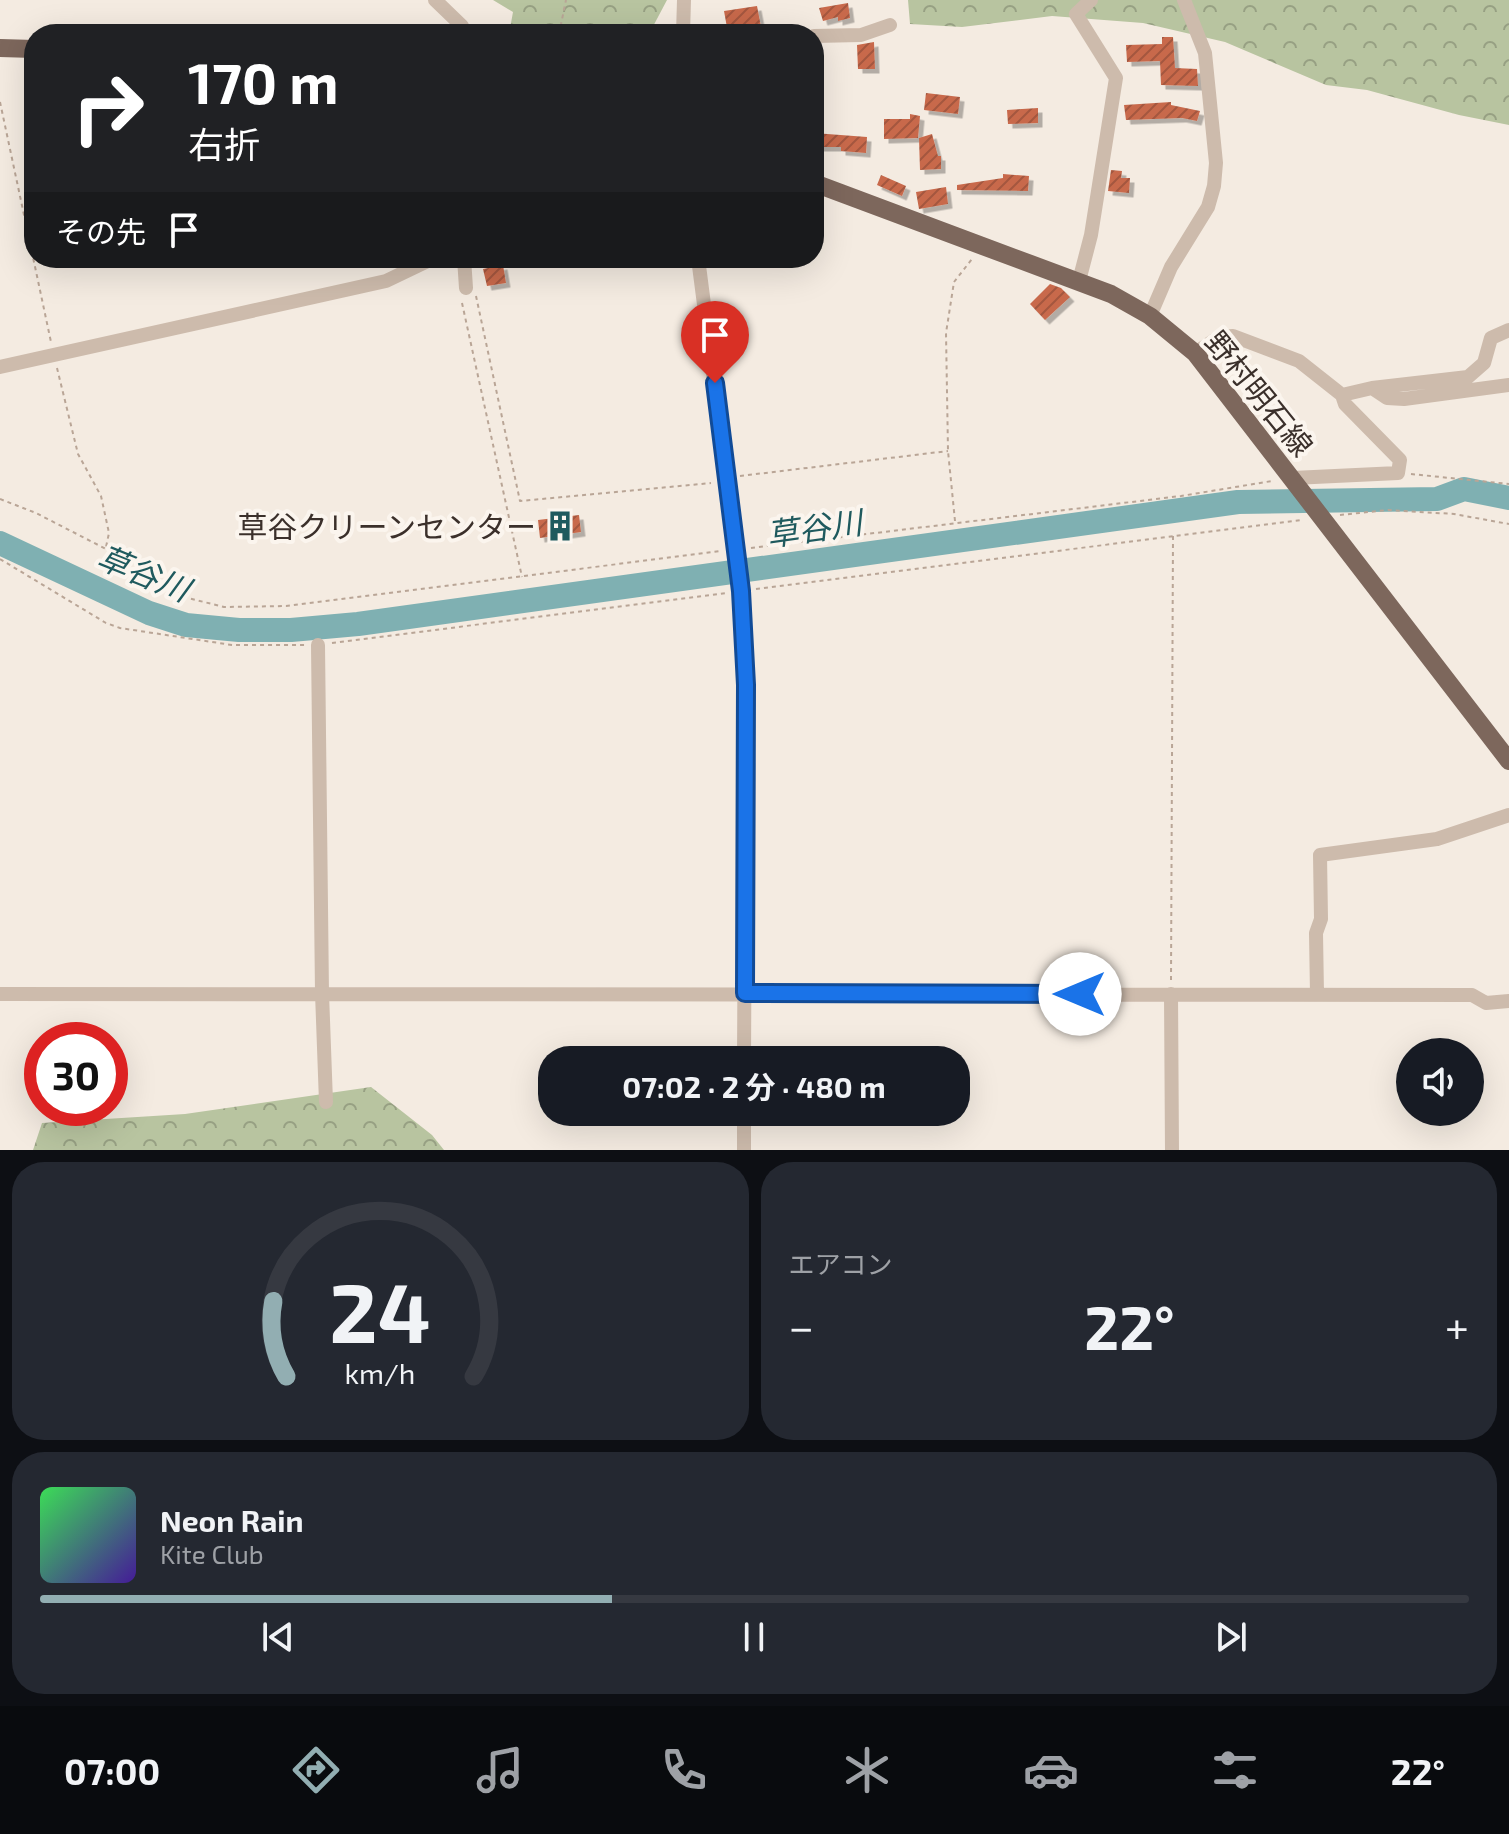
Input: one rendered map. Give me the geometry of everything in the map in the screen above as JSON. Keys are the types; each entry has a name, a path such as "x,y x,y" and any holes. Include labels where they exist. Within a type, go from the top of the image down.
{"main road":[{"path":"0,48 24,49"},
{"name":"野村明石線","path":"824,187 1111,294 1150,316 1195,353 1509,761"}],"street":[{"path":"435,0 457,24"},
{"path":"683,24 684,0"},
{"path":"1079,281 1091,235 1116,78 1076,14 1091,0"},
{"path":"1150,316 1171,267 1208,207 1214,186 1216,163 1205,53 1184,0"},
{"path":"824,36 861,35 890,25"},
{"path":"0,367 386,281 413,268"},
{"path":"465,268 466,288"},
{"path":"699,268 741,591 746,685 744,1046"},
{"path":"1342,395 1372,388 1468,377 1484,363 1491,338 1509,330"},
{"path":"1195,353 1219,337 1233,336 1299,361 1342,395 1345,404 1400,460 1398,473 1293,478"},
{"path":"1372,388 1387,398 1404,399 1509,385"},
{"path":"318,645 326,1102"},
{"path":"1317,994 1320,855 1437,839 1509,815"},
{"path":"0,994 1317,994 1472,995 1486,1003 1509,1001"},
{"path":"1171,994 1172,1150"},
{"path":"744,1126 744,1150"}],"path":[{"path":"561,24 566,0"},
{"path":"0,102 24,214"},
{"path":"956,523 948,451 946,333 954,282 976,254 990,249"},
{"path":"35,268 78,454 101,496 109,533 105,548"},
{"path":"522,577 460,297 466,288 476,295 520,501 728,480 948,451"},
{"path":"1398,473 1509,484"},
{"path":"0,499 36,513 105,548 188,598 224,607 286,606 1181,496 1293,478"},
{"path":"0,559 106,623 120,628 232,645 318,645 1388,510 1454,514 1509,524"},
{"path":"1171,994 1173,536"}],"green space":[{"path":"493,0 667,0 654,24 511,24 513,12"},
{"path":"908,0 1509,0 1509,125 1367,90 1326,85 1225,42 1143,23 1052,16 962,27 910,24"},
{"path":"371,1087 432,1135 444,1150 33,1150 41,1126 128,1126 128,1118 185,1114"}],"building":[{"path":"848,3 850,18 823,21 819,8"},
{"path":"757,6 760,24 726,24 724,11"},
{"path":"1162,37 1173,37 1175,68 1197,69 1198,86 1161,85 1160,61 1127,62 1126,45 1162,44"},
{"path":"874,42 875,69 858,69 857,45"},
{"path":"926,93 960,97 958,114 924,110"},
{"path":"1171,102 1171,105 1200,111 1197,121 1182,118 1126,120 1124,105"},
{"path":"1038,108 1038,123 1008,124 1007,110"},
{"path":"910,114 920,116 918,138 884,139 884,119 910,119"},
{"path":"824,134 867,137 866,153 841,151 841,147 824,147"},
{"path":"932,134 938,156 941,156 941,169 920,170 919,138"},
{"path":"1111,170 1122,171 1121,178 1130,178 1129,193 1108,191"},
{"path":"1003,174 1029,176 1028,191 957,190 957,185 1003,178"},
{"path":"881,175 906,186 902,196 877,185"},
{"path":"946,187 948,204 919,209 916,192"},
{"path":"504,268 506,283 487,286 483,269"},
{"path":"1050,284 1061,288 1070,297 1045,320 1030,304"},
{"name":"草谷クリーンセンター","path":"579,515 581,532 540,538 538,520"}],"waterway":[{"name":"草谷川","path":"0,543 149,613 186,625 239,630 291,630 358,624 1238,502 1437,499 1464,489 1509,498"}],"place":[{"name":"草谷クリーンセンター","path":"560,526"}],"route":[{"path":"715,383 741,591 746,685 745,993 1080,994"}]}
